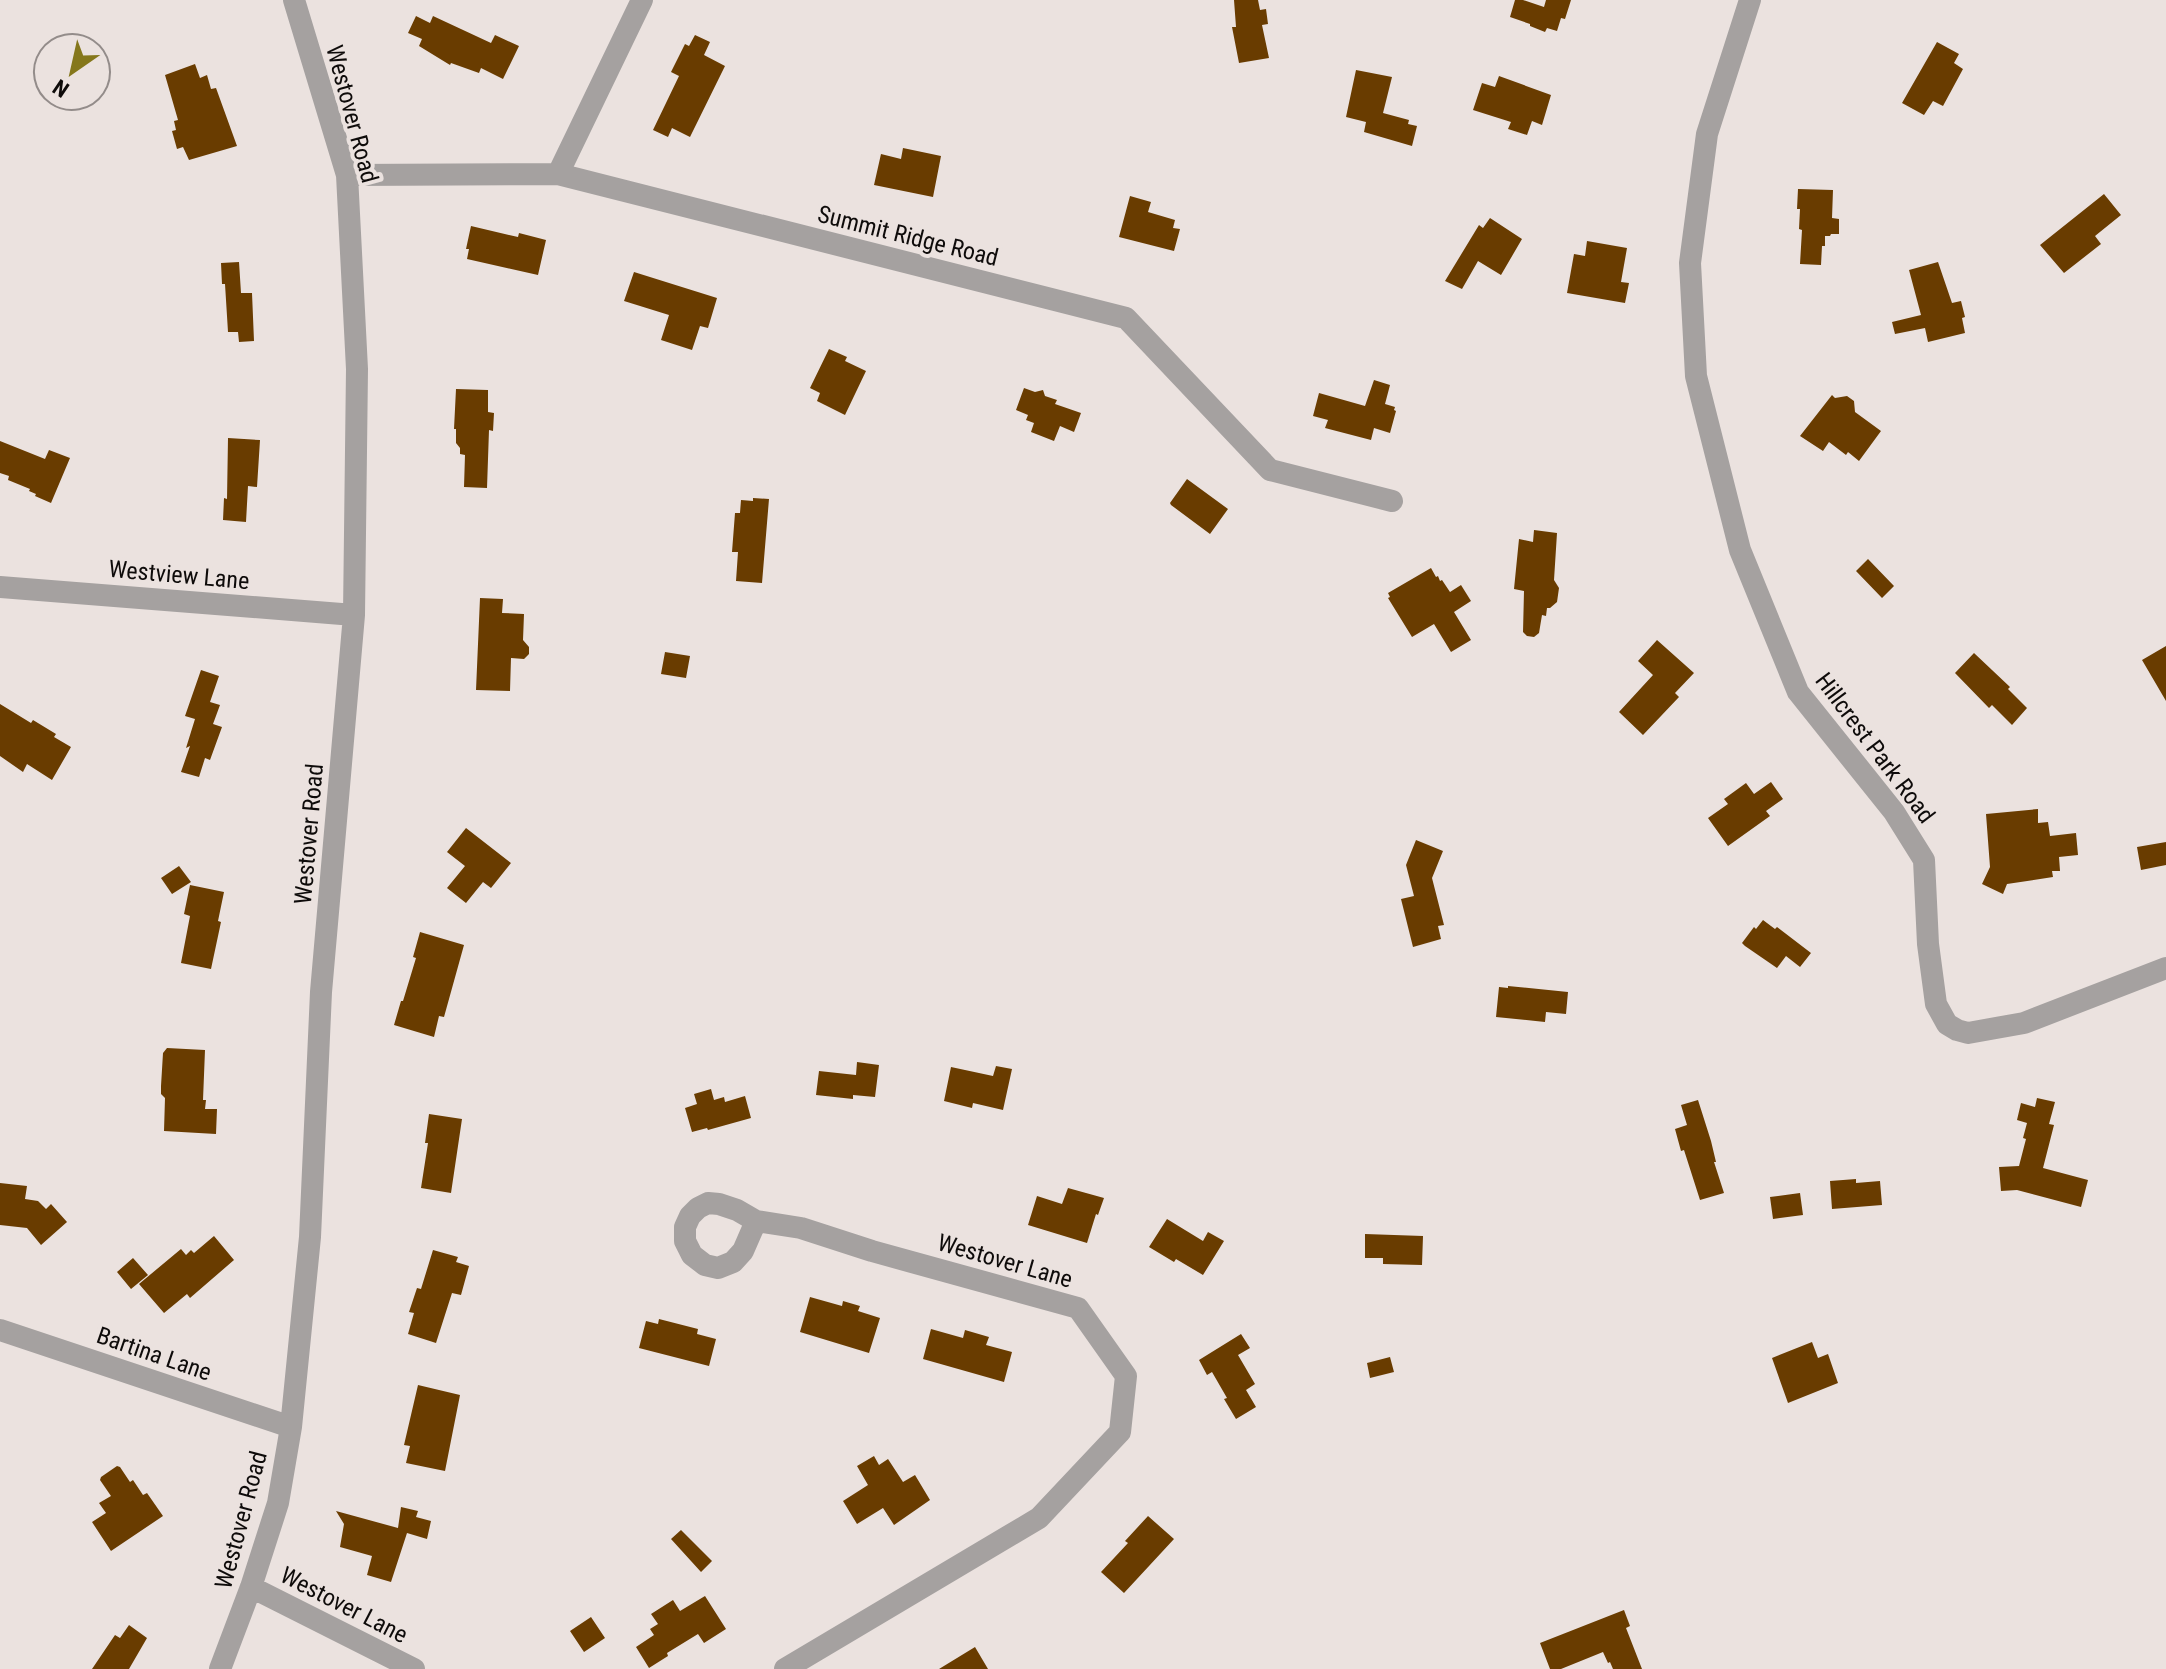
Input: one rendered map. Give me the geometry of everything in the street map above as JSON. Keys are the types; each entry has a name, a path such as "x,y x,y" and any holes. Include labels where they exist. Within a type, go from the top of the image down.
{"street":[{"name":"Westover Road","path":"220,1669 278,1503 291,1427 310,1237 321,992 354,615 357,369 347,175 294,0"},
{"path":"558,174 642,0"},
{"name":"Hillcrest Park Road","path":"1750,0 1707,134 1690,263 1696,376 1740,550 1798,692 1894,812 1924,860 1928,944 1936,1004 1947,1024 1968,1033 2024,1023 2166,968"},
{"name":"Summit Ridge Road","path":"347,175 558,174 1126,318 1270,470 1392,501"},
{"name":"Westview Lane","path":"0,587 354,615"},
{"name":"Westover Lane","path":"756,1221 801,1228 1078,1308 1126,1376 1120,1432 1039,1518 785,1669"},
{"name":"Bartina Lane","path":"0,1330 291,1427"},
{"name":"Westover Lane","path":"251,1587 414,1669"}],"building":[{"path":"1234,0 1258,0 1260,10 1266,9 1268,24 1262,25 1269,58 1239,63 1232,27 1236,27"},
{"path":"1515,0 1544,7 1546,0 1571,0 1557,31 1547,28 1545,32 1510,17"},
{"path":"416,16 430,23 433,16 491,43 495,35 519,46 503,79 481,68 479,73 450,65 419,46 422,39 408,33"},
{"path":"695,35 710,42 704,55 725,66 690,137 672,128 668,137 653,130 679,76 671,72 685,44 689,46"},
{"path":"1937,42 1959,54 1954,63 1963,69 1943,106 1933,101 1924,115 1902,103"},
{"path":"195,64 200,78 207,75 211,89 216,88 237,146 189,160 183,147 177,149 172,131 176,130 174,121 178,120 165,75"},
{"path":"1356,70 1392,77 1383,113 1409,120 1408,124 1417,126 1412,146 1364,132 1366,122 1346,117"},
{"path":"1499,76 1551,95 1542,125 1532,121 1527,135 1508,129 1511,122 1473,110 1482,83 1495,87"},
{"path":"903,148 941,156 933,197 874,185 881,154 901,159"},
{"path":"1798,189 1833,190 1832,218 1839,219 1839,234 1825,236 1821,265 1800,264 1802,230 1799,229 1800,209 1797,209"},
{"path":"2104,194 2121,215 2095,236 2101,244 2064,273 2040,245"},
{"path":"1130,196 1151,202 1148,212 1175,220 1173,228 1180,229 1174,251 1119,237"},
{"path":"1490,218 1522,239 1501,275 1478,261 1462,289 1445,281 1479,225 1483,228"},
{"path":"471,226 546,240 538,275 467,259"},
{"path":"1587,241 1627,248 1621,282 1629,283 1625,303 1567,293 1574,254 1585,256"},
{"path":"239,262 241,293 252,293 254,341 239,342 238,332 228,332 221,263"},
{"path":"1938,262 1952,303 1961,301 1965,333 1928,342 1925,328 1895,334 1892,322 1921,315 1909,270"},
{"path":"634,272 717,298 708,328 700,326 692,350 661,340 669,315 624,301"},
{"path":"829,349 866,371 845,415 817,401 820,393 810,388"},
{"path":"1374,380 1390,385 1385,404 1395,407 1396,411 1390,433 1374,428 1371,440 1325,428 1328,420 1313,416 1319,393 1365,406"},
{"path":"1024,388 1035,392 1043,390 1045,396 1057,400 1055,404 1081,413 1074,432 1060,426 1054,441 1031,432 1034,423 1026,420 1028,415 1016,410"},
{"path":"456,389 488,390 488,412 494,413 493,431 489,430 487,488 464,487 465,455 460,454 454,429"},
{"path":"1832,395 1835,398 1847,396 1854,401 1855,412 1881,431 1859,461 1829,442 1823,451 1800,436"},
{"path":"228,438 260,440 257,487 248,486 246,522 223,520 224,498 227,499"},
{"path":"0,441 45,459 49,450 70,458 51,503 0,473"},
{"path":"1187,479 1228,509 1210,534 1170,503"},
{"path":"753,498 769,499 762,583 736,581 738,552 732,552 735,513 740,513 741,500 753,501"},
{"path":"1534,530 1557,533 1554,580 1559,588 1557,602 1547,608 1546,616 1542,615 1539,633 1534,637 1523,632 1524,591 1514,589 1519,539 1533,542"},
{"path":"1868,559 1894,586 1882,598 1856,571"},
{"path":"1431,568 1450,592 1461,585 1471,601 1454,612 1471,640 1451,652 1434,624 1412,637 1388,598 1388,593"},
{"path":"480,598 503,599 502,613 524,614 523,640 529,647 529,654 524,659 511,658 510,691 476,690"},
{"path":"1657,640 1694,673 1675,693 1679,697 1643,735 1619,712 1653,675 1638,661"},
{"path":"2166,646 2166,701 2142,660"},
{"path":"665,652 690,656 686,678 661,674"},
{"path":"1974,653 2027,708 2012,725 1992,705 1989,708 1955,673"},
{"path":"201,670 219,676 210,702 220,705 213,724 222,727 210,760 205,758 199,777 181,772 195,719 185,716"},
{"path":"0,704 31,723 33,720 71,747 52,780 27,764 23,772 0,756"},
{"path":"1771,782 1783,799 1766,811 1770,816 1728,846 1708,818 1728,804 1724,799 1746,783 1754,794"},
{"path":"2038,809 2038,823 2048,822 2050,836 2076,833 2078,855 2059,857 2060,871 2052,871 2053,877 2007,884 2003,894 1982,884 1990,867 1986,814"},
{"path":"466,828 511,863 491,888 483,882 466,903 447,888 465,866 447,852"},
{"path":"1416,840 1443,851 1432,878 1444,925 1438,926 1441,939 1413,947 1401,899 1414,896 1406,865"},
{"path":"2166,842 2166,865 2141,870 2137,847"},
{"path":"179,866 191,882 172,894 161,878"},
{"path":"190,885 224,892 211,969 181,963 190,916 184,914"},
{"path":"1763,920 1811,953 1800,967 1786,956 1777,968 1742,943"},
{"path":"420,932 464,945 444,1017 439,1016 434,1037 394,1025 416,958 413,957"},
{"path":"1499,987 1568,992 1566,1014 1546,1012 1545,1022 1496,1017"},
{"path":"167,1048 205,1050 203,1100 206,1100 205,1109 217,1109 216,1134 164,1131 165,1098 161,1094 161,1086 163,1053"},
{"path":"857,1062 879,1065 875,1097 853,1095 853,1099 816,1095 819,1071 856,1075"},
{"path":"996,1066 1012,1069 1003,1110 973,1103 972,1108 944,1101 951,1067 993,1076"},
{"path":"711,1089 714,1100 724,1097 725,1102 745,1096 751,1118 692,1132 685,1108 697,1104 694,1094"},
{"path":"2037,1098 2055,1102 2049,1124 2054,1125 2043,1168 2088,1180 2081,1207 2017,1190 2001,1191 1999,1167 2019,1166 2026,1139 2023,1138 2027,1123 2017,1120 2021,1103 2035,1107"},
{"path":"1698,1100 1724,1193 1700,1200 1675,1129 1687,1125 1681,1105"},
{"path":"429,1114 462,1119 451,1193 421,1188"},
{"path":"1856,1179 1856,1183 1880,1181 1882,1205 1832,1209 1830,1181"},
{"path":"0,1183 27,1186 25,1199 38,1201 46,1209 51,1204 67,1222 41,1245 27,1228 0,1225"},
{"path":"1068,1188 1104,1198 1087,1243 1028,1225 1037,1196 1062,1204"},
{"path":"1800,1193 1803,1215 1773,1219 1770,1197"},
{"path":"1167,1219 1203,1241 1208,1232 1224,1241 1203,1275 1149,1247"},
{"path":"1365,1234 1423,1236 1422,1265 1383,1264 1383,1258 1365,1258"},
{"path":"214,1236 234,1260 190,1298 187,1294 164,1313 139,1284 181,1249 186,1255 191,1250 194,1253"},
{"path":"433,1250 458,1257 456,1262 469,1266 461,1295 452,1293 436,1343 408,1334 414,1313 409,1312 417,1288 421,1289"},
{"path":"133,1258 148,1275 131,1289 117,1272"},
{"path":"810,1297 842,1306 843,1301 860,1306 858,1311 880,1318 869,1353 800,1332"},
{"path":"659,1319 698,1329 697,1334 716,1339 709,1366 639,1348 646,1321 658,1324"},
{"path":"931,1329 963,1338 965,1330 989,1337 986,1345 1012,1352 1004,1382 923,1359"},
{"path":"1241,1334 1250,1348 1238,1355 1255,1384 1246,1390 1256,1407 1236,1419 1212,1372 1207,1375 1199,1360"},
{"path":"1812,1342 1818,1358 1828,1354 1838,1383 1788,1403 1772,1358"},
{"path":"1390,1357 1394,1372 1370,1378 1367,1363"},
{"path":"418,1385 460,1395 445,1471 406,1463 410,1446 404,1445"},
{"path":"874,1456 879,1465 888,1459 903,1482 915,1475 930,1500 894,1525 883,1508 857,1524 843,1501 868,1485 857,1466"},
{"path":"117,1466 130,1482 133,1480 143,1495 147,1493 163,1516 111,1551 92,1522 106,1513 99,1503 111,1496 101,1477"},
{"path":"401,1507 418,1511 416,1517 431,1521 427,1539 407,1533 391,1582 367,1575 372,1556 340,1547 344,1524 336,1511 398,1528"},
{"path":"1148,1516 1174,1539 1124,1593 1101,1572"},
{"path":"681,1530 712,1561 701,1572 671,1539"},
{"path":"705,1596 726,1629 704,1643 698,1634 649,1668 636,1647 654,1635 650,1629 658,1624 651,1614 673,1600 680,1611"},
{"path":"1624,1610 1630,1626 1626,1628 1642,1669 1613,1669 1603,1652 1561,1669 1550,1669 1540,1643"},
{"path":"591,1617 605,1638 584,1652 570,1631"},
{"path":"129,1625 147,1638 129,1669 92,1669 115,1635 120,1638"},
{"path":"975,1647 988,1669 939,1669"}]}
